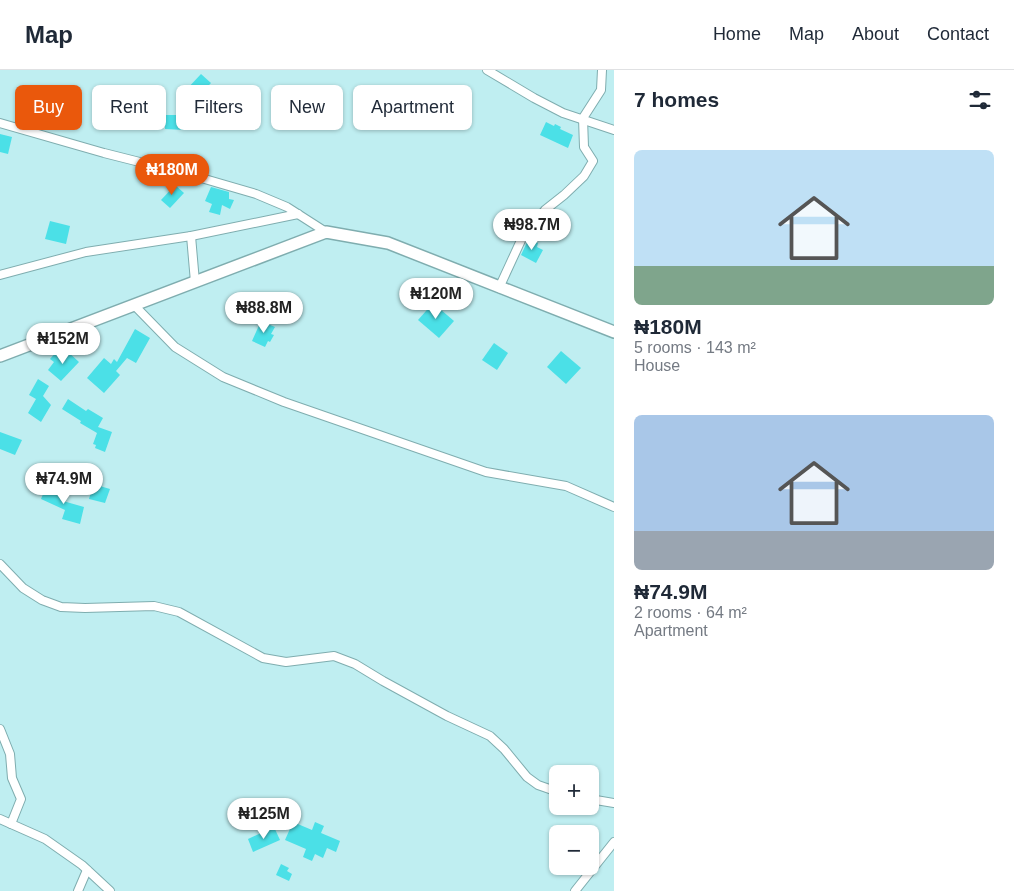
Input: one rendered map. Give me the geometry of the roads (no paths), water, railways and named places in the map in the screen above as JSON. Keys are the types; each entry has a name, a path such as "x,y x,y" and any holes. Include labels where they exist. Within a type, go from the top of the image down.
{"main road":[{"path":"0,356 326,232 388,243 614,332"}],"street":[{"path":"487,70 563,113 583,118 614,130"},
{"path":"499,288 523,236 545,210 584,176 593,161 584,147 583,118 601,90 602,70"},
{"path":"0,123 256,194 287,207 326,232"},
{"path":"0,275 86,252 190,236 298,214"},
{"path":"190,236 195,282"},
{"path":"134,305 175,347 223,377 358,429 486,472 566,486 614,507"},
{"path":"0,564 22,588 42,600 61,607 154,606 179,612 263,658 286,662 334,656 355,664 447,716 490,736 504,749 527,777 549,788"},
{"path":"0,729 10,754 12,778 22,799 11,824"},
{"path":"599,801 614,804"},
{"path":"0,819 45,838 87,870 110,891"},
{"path":"576,891 614,842"},
{"path":"78,891 87,870"}]}
